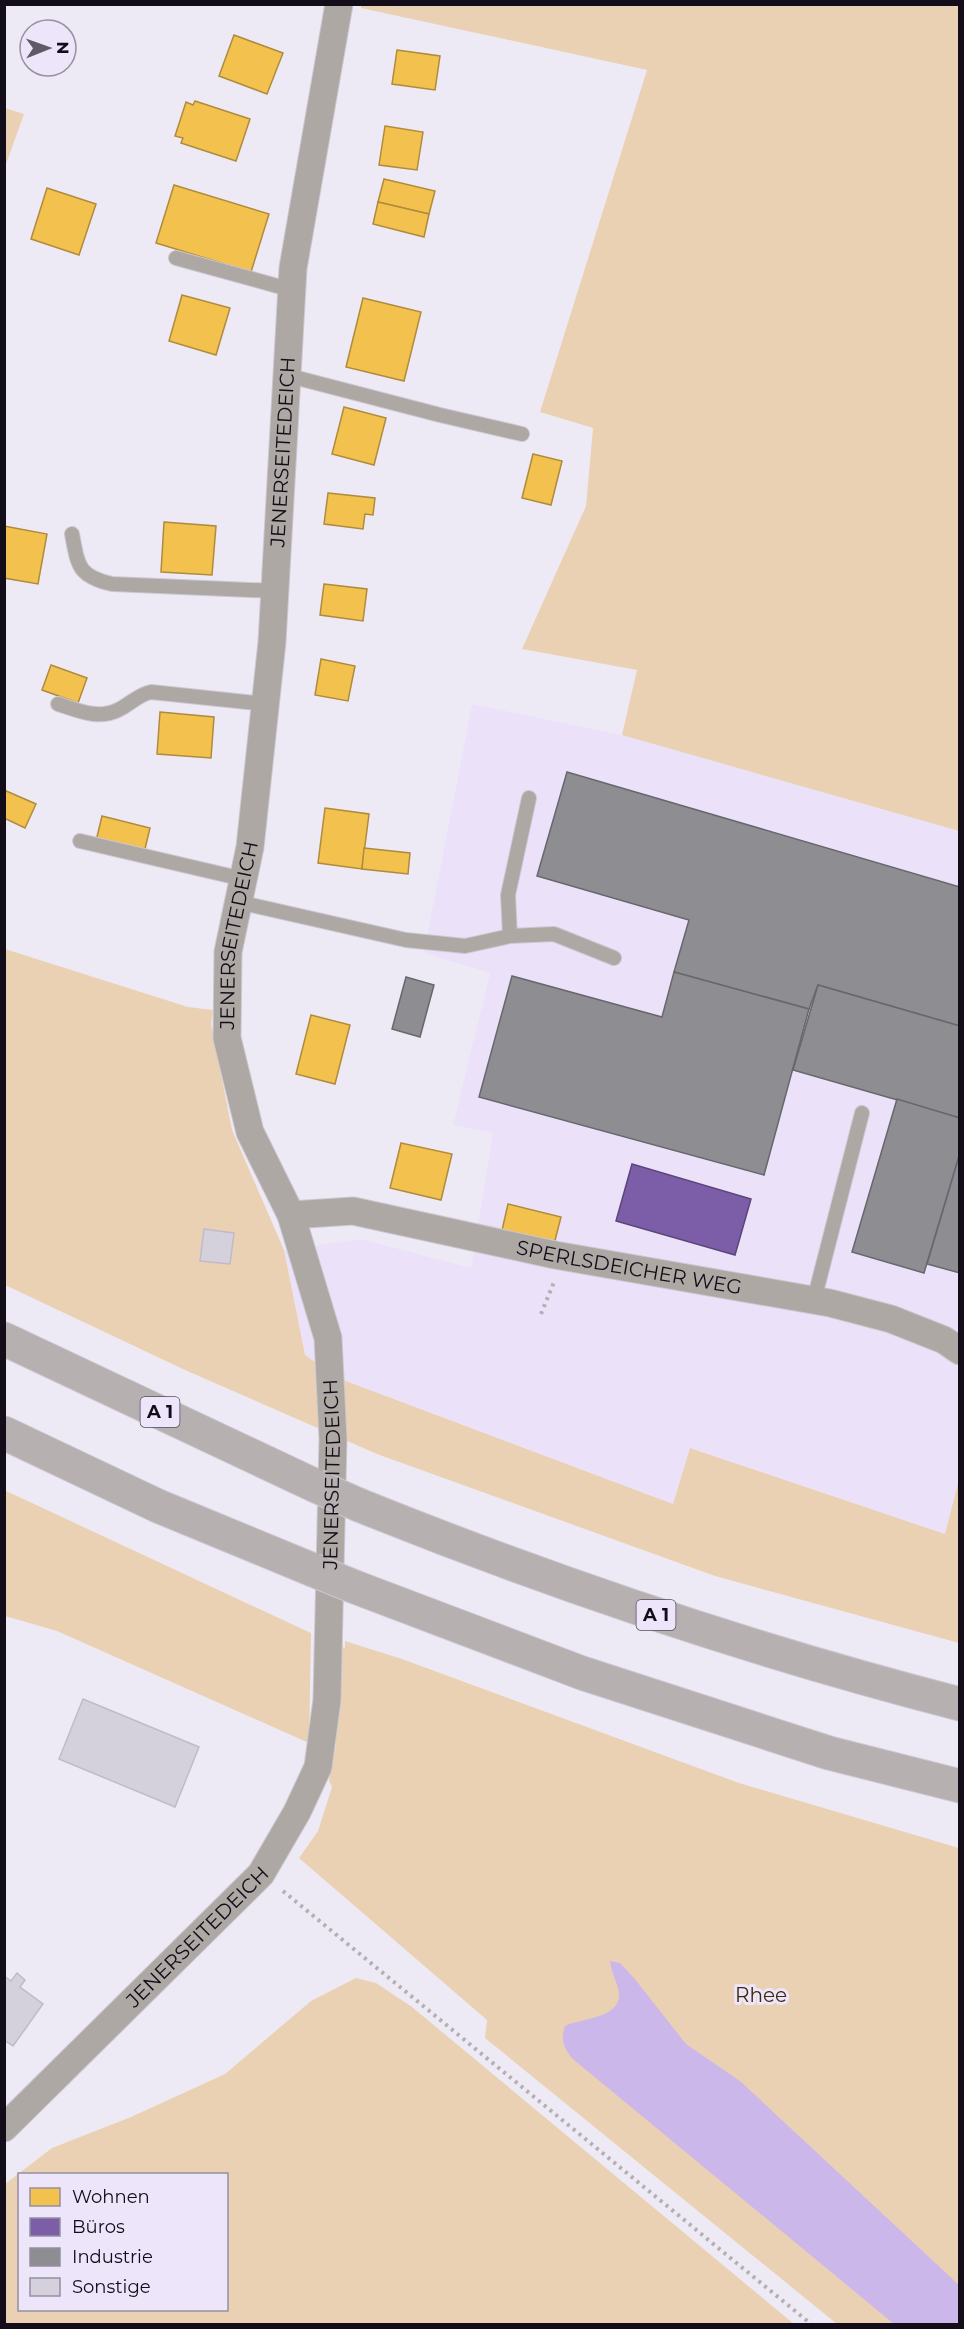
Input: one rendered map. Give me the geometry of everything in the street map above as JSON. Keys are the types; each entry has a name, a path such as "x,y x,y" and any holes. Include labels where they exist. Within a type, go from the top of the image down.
{"highway":[{"name":"A 1","path":"4,1339 316,1486 486,1556 669,1620 844,1674 960,1704"},
{"path":"4,1433 158,1506 313,1570 593,1676 829,1753 960,1786"}],"street":[{"name":"JENERSEITEDEICH","path":"4,2128 261,1874 297,1812 318,1767 327,1700 333,1439 328,1338 291,1215 250,1132 227,1038 228,952 250,847 266,704 293,268 339,4"},
{"name":"SPERLSDEICHER WEG","path":"291,1215 353,1211 555,1255 814,1300 891,1319 944,1340 960,1351"}],"lane":[{"path":"176,258 292,290"},
{"path":"286,375 440,416 522,434"},
{"path":"72,534 80,569 86,576 99,581 112,584 274,591"},
{"path":"58,704 92,715 118,710 141,694 151,692 266,704"},
{"path":"510,936 508,895 529,798"},
{"path":"80,841 406,940 465,946 510,936 554,934 614,958"},
{"path":"814,1300 862,1113"}],"path":[{"path":"261,1874 811,2325"}],"shaded area":[{"path":"472,704 622,735 959,831 960,1479 945,1534 691,1448 673,1504 338,1378 305,1355 284,1250 361,1239 471,1268 493,1133 453,1125 490,973 424,953"},
{"path":"610,1961 620,1963 634,1978 686,2044 740,2081 959,2285 959,2324 894,2324 574,2060 564,2044 565,2026 607,2013 618,2002 619,1993"}],"green space":[{"path":"361,5 959,5 959,831 622,735 637,670 522,649 586,506 593,428 540,412 647,70 361,8"},
{"path":"4,108 24,114 5,167"},
{"path":"5,949 188,1007 213,1010 211,1024 232,1130 284,1250 305,1355 338,1378 673,1504 690,1448 945,1534 959,1479 959,1643 715,1576 377,1454 185,1370 5,1285"},
{"path":"4,1490 311,1633 309,1743 57,1631 5,1616"},
{"name":"Rhee","path":"345,1641 402,1659 739,1783 959,1848 959,2324 837,2324 485,2038 487,2020 299,1858 318,1831 332,1787 329,1781 336,1745 332,1643 345,1648"},
{"path":"356,1978 376,1983 412,2007 794,2324 5,2324 5,2184 18,2174 18,2311 228,2311 228,2173 19,2173 52,2148 131,2117 225,2074 311,2001"}],"building: Wohnen":[{"path":"234,35 283,53 267,94 219,76"},
{"path":"397,50 440,56 435,90 392,84"},
{"path":"195,101 250,119 236,161 181,143 183,138 175,136 186,102 193,105"},
{"path":"385,126 423,132 417,170 379,165"},
{"path":"384,179 435,191 429,214 378,202"},
{"path":"174,185 269,214 251,272 156,243"},
{"path":"47,188 96,204 79,255 31,239"},
{"path":"378,202 429,214 424,237 373,224"},
{"path":"182,295 230,308 216,355 169,341"},
{"path":"363,298 421,312 404,381 346,367"},
{"path":"344,407 386,418 374,465 332,454"},
{"path":"533,454 562,461 551,505 522,498"},
{"path":"328,493 375,498 373,515 365,514 363,529 324,524"},
{"path":"164,522 216,526 212,575 161,572"},
{"path":"4,526 47,534 38,584 4,578"},
{"path":"324,584 367,589 363,621 320,615"},
{"path":"321,659 355,666 348,701 315,695"},
{"path":"51,665 87,678 78,703 42,690"},
{"path":"160,712 214,717 211,758 157,754"},
{"path":"4,790 36,804 25,828 4,818"},
{"path":"325,808 369,814 362,869 318,863"},
{"path":"102,816 150,828 144,853 96,841"},
{"path":"364,848 410,853 408,874 362,869"},
{"path":"311,1015 350,1025 335,1084 296,1074"},
{"path":"401,1143 452,1154 441,1200 390,1188"},
{"path":"508,1204 561,1217 552,1252 500,1239"}],"building: Büros":[{"path":"632,1164 751,1199 735,1255 616,1221"}],"building: Industrie":[{"path":"567,772 960,887 960,1026 818,985 809,1009 674,972 689,920 537,876"},
{"path":"674,972 809,1009 764,1175 479,1097 512,976 662,1017"},
{"path":"406,977 434,985 420,1037 392,1029"},
{"path":"818,985 960,1026 960,1118 793,1070"},
{"path":"897,1099 960,1118 960,1153 924,1273 852,1252"},
{"path":"960,1153 960,1273 927,1264"}],"building: Sonstige":[{"path":"204,1229 234,1233 230,1264 200,1261"},
{"path":"83,1699 199,1747 175,1807 59,1759"},
{"path":"17,1973 25,1980 20,1987 43,2004 13,2046 4,2040 4,1976 11,1981"}]}
